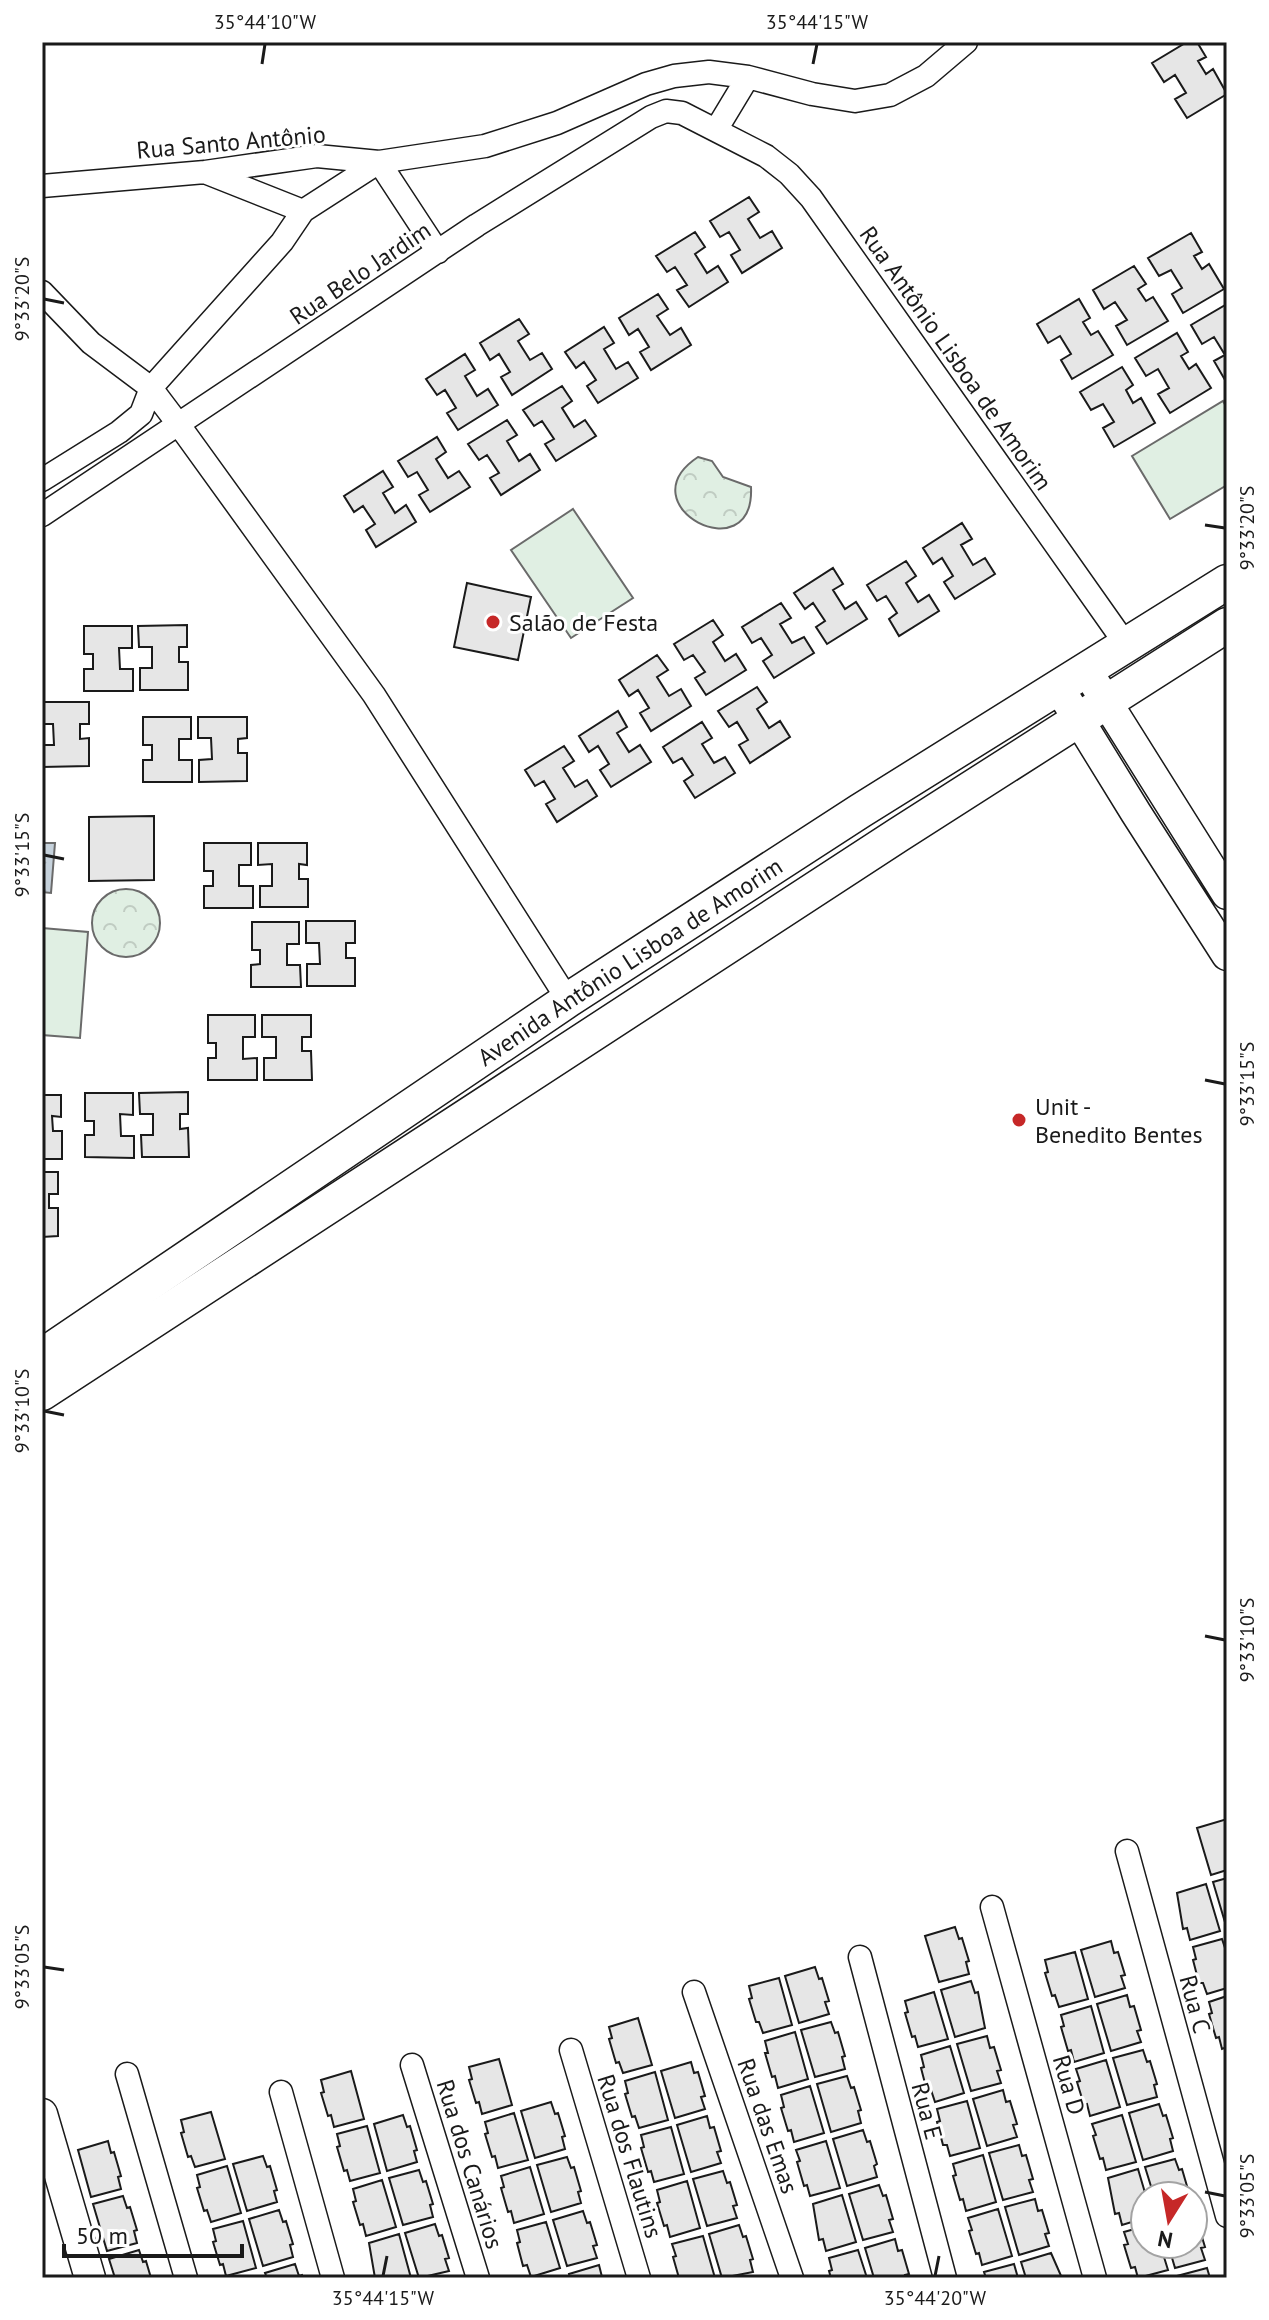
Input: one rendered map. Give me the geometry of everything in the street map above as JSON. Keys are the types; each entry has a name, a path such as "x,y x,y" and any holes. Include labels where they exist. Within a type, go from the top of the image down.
{"main road":[{"name":"Avenida Antônio Lisboa de Amorim","path":"42,1356 568,1000 860,811 1227,582"},
{"name":"Avenida Antônio Lisboa de Amorim","path":"42,1393 1227,625"}],"street":[{"name":"Rua Santo Antônio","path":"42,186 205,172 317,156 379,162 485,146 557,123 646,84 674,76 709,72 748,77 812,94 855,101 890,95 926,76 966,42"},
{"path":"716,130 748,77"},
{"name":"Rua Belo Jardim","path":"42,515 438,252 651,117 666,111 682,113 716,130"},
{"name":"Rua Antônio Lisboa de Amorim","path":"716,130 766,156 789,174 811,198 1127,646"},
{"path":"42,480 119,432 141,414 151,388 282,242 303,211 379,162 438,252"},
{"path":"205,172 303,211"},
{"path":"42,292 91,343 151,388 179,425 374,695 568,1000"},
{"path":"1073,679 1092,710 1227,894"},
{"path":"1092,710 1136,813 1227,955"},
{"name":"Rua C","path":"1127,1851 1227,2216"},
{"name":"Rua D","path":"992,1907 1095,2278"},
{"name":"Rua E","path":"860,1957 945,2278"},
{"name":"Rua das Emas","path":"694,1992 792,2278"},
{"name":"Rua dos Flautins","path":"571,2050 639,2278"},
{"name":"Rua dos Canários","path":"412,2065 478,2278"},
{"path":"127,2074 186,2278"},
{"path":"281,2092 333,2278"},
{"path":"42,2114 90,2278"}],"green space":[{"path":"1223,401 1227,408 1227,485 1170,519 1132,456"},
{"path":"698,457 712,461 723,477 751,487 747,512 734,525 716,528 698,523 683,511 676,494 679,476"},
{"path":"573,509 633,598 571,638 511,550"},
{"path":"126,889 150,899 160,923 150,947 126,957 102,947 92,923 102,899"},
{"path":"42,928 88,932 80,1038 42,1035"}],"water":[{"path":"42,843 55,843 51,893 42,892"}],"building":[{"path":"1187,42 1197,42 1206,57 1198,61 1206,74 1213,69 1227,94 1187,118 1175,99 1186,93 1175,75 1164,82 1152,63"},
{"path":"749,197 759,212 748,219 760,238 772,231 782,248 742,273 731,255 740,250 729,232 720,237 710,221"},
{"path":"695,232 705,247 695,254 707,273 718,266 728,282 689,307 677,290 687,285 675,267 667,272 656,256"},
{"path":"1191,233 1202,252 1194,256 1202,269 1209,264 1224,289 1183,313 1172,294 1182,288 1171,270 1159,276 1148,258"},
{"path":"1134,266 1146,284 1138,289 1146,301 1153,297 1168,321 1127,345 1116,326 1127,320 1115,302 1104,309 1093,290"},
{"path":"658,294 668,309 657,316 670,335 681,328 691,345 651,370 640,352 649,347 638,329 629,335 619,318"},
{"path":"1079,299 1090,318 1083,322 1091,335 1098,331 1113,355 1072,379 1061,360 1071,354 1060,336 1048,343 1037,324"},
{"path":"1227,304 1225,380 1214,361 1225,355 1214,337 1202,344 1191,325"},
{"path":"519,319 529,334 518,341 530,360 542,353 552,369 512,395 501,377 510,372 499,354 490,360 480,343"},
{"path":"604,327 614,343 604,349 616,369 628,362 638,378 598,403 587,386 596,380 584,362 576,368 565,352"},
{"path":"1177,333 1188,352 1181,356 1189,369 1196,364 1211,388 1170,413 1158,394 1169,388 1158,369 1146,376 1135,358"},
{"path":"465,354 475,370 465,376 477,396 488,389 498,405 458,430 447,413 456,408 445,390 437,395 426,379"},
{"path":"1122,367 1133,385 1126,390 1133,403 1141,398 1155,423 1114,447 1103,428 1114,422 1103,404 1091,410 1080,392"},
{"path":"562,386 572,401 562,408 574,427 585,420 596,436 556,461 545,444 554,439 542,421 534,426 523,410"},
{"path":"507,420 517,435 507,441 519,461 530,454 540,470 501,495 490,478 499,473 487,455 479,460 468,444"},
{"path":"437,437 446,452 436,459 448,478 459,471 470,487 430,512 419,495 428,490 417,472 408,477 398,461"},
{"path":"383,471 393,487 383,493 395,513 406,505 416,522 376,547 366,530 375,524 363,506 354,512 344,496"},
{"path":"962,523 972,539 961,545 973,565 985,558 995,574 955,599 944,582 953,576 942,558 933,564 923,548"},
{"path":"906,561 916,576 906,583 918,602 929,595 939,611 899,636 889,619 897,613 886,596 877,601 867,585"},
{"path":"833,568 843,584 833,590 845,609 856,602 867,619 827,644 816,627 825,621 813,603 805,609 794,593"},
{"name":"Salão de Festa","path":"467,583 531,597 518,660 454,647"},
{"path":"781,603 791,618 780,624 792,643 804,637 814,653 774,678 763,661 772,655 761,638 752,643 742,627"},
{"path":"713,620 723,635 713,642 725,661 736,654 746,670 706,695 695,678 705,672 693,655 684,660 674,644"},
{"path":"187,625 187,647 179,647 179,662 188,662 188,690 140,690 140,668 152,668 152,647 139,647 138,626"},
{"path":"84,626 132,626 132,648 119,648 120,669 133,669 133,691 84,691 84,669 93,669 93,654 84,654"},
{"path":"657,655 668,670 657,677 669,696 681,689 691,706 651,731 640,713 649,708 638,690 629,696 619,680"},
{"path":"757,687 767,702 757,709 769,728 780,721 790,737 750,763 739,745 748,740 737,722 729,727 718,711"},
{"path":"42,702 89,702 89,724 80,724 80,739 89,738 89,766 42,767 42,745 54,745 53,724 42,724"},
{"path":"618,711 627,727 617,733 629,752 640,745 651,762 611,787 600,770 609,764 598,746 589,752 579,736"},
{"path":"143,717 191,717 191,739 179,739 179,760 192,760 192,782 143,782 143,760 152,760 152,745 143,745"},
{"path":"198,717 247,717 247,738 238,739 238,753 247,753 247,781 199,782 199,760 212,759 211,738 198,738"},
{"path":"702,722 712,738 702,744 714,763 725,757 735,773 695,798 684,781 693,775 682,758 673,763 663,747"},
{"path":"564,746 574,761 563,768 575,787 587,780 597,796 557,822 546,804 555,799 544,781 535,786 525,770"},
{"path":"154,816 154,880 89,881 89,817"},
{"path":"204,843 251,843 251,865 239,865 239,886 253,886 253,908 204,908 204,886 213,886 213,871 204,871"},
{"path":"258,843 307,843 307,865 299,864 299,879 308,879 308,907 260,907 260,886 272,886 272,864 258,865"},
{"path":"306,921 355,921 355,943 346,943 346,958 355,958 355,986 307,986 307,964 320,964 319,943 306,943"},
{"path":"252,922 299,922 299,944 287,944 287,965 300,965 301,987 251,987 251,965 260,964 260,950 252,950"},
{"path":"208,1015 255,1015 255,1037 243,1037 243,1059 257,1058 257,1080 208,1080 208,1058 216,1058 216,1043 208,1043"},
{"path":"262,1015 311,1015 311,1037 302,1037 302,1051 311,1051 312,1080 264,1080 264,1058 276,1058 276,1037 262,1037"},
{"path":"188,1092 188,1114 180,1114 180,1129 188,1128 189,1157 142,1157 141,1135 153,1135 153,1114 140,1114 139,1093"},
{"path":"85,1093 133,1093 133,1115 120,1114 121,1136 134,1136 134,1158 85,1157 85,1135 94,1135 94,1121 85,1121"},
{"path":"42,1095 61,1095 61,1117 52,1116 53,1131 62,1131 62,1159 42,1159"},
{"path":"42,1172 58,1172 58,1194 49,1194 49,1208 58,1208 58,1236 42,1237"},
{"path":"1227,1819 1227,1870 1211,1875 1197,1828"},
{"path":"1227,1878 1227,1929 1213,1882"},
{"path":"1206,1884 1220,1931 1190,1940 1187,1928 1183,1929 1177,1893"},
{"path":"955,1927 969,1961 966,1962 969,1974 939,1982 925,1936"},
{"path":"1222,1939 1227,1954 1227,1988 1207,1994 1203,1983 1199,1983 1193,1947"},
{"path":"1111,1941 1125,1975 1121,1976 1125,1988 1095,1997 1081,1950"},
{"path":"1075,1952 1088,1999 1059,2007 1045,1973 1048,1972 1045,1960"},
{"path":"815,1967 829,2001 825,2002 829,2014 799,2023 785,1976"},
{"path":"779,1978 792,2025 763,2033 749,1999 752,1998 749,1986"},
{"path":"971,1981 975,1993 978,1992 985,2028 955,2037 941,1990"},
{"path":"934,1992 948,2039 918,2047 905,2013 908,2012 905,2001"},
{"path":"1127,1995 1130,2007 1134,2006 1141,2042 1111,2051 1097,2004"},
{"path":"1227,1996 1227,2047 1222,2049 1209,2014 1212,2013 1209,2002"},
{"path":"1091,2006 1104,2053 1074,2062 1061,2027 1064,2026 1061,2015"},
{"path":"638,2018 652,2065 623,2073 619,2062 616,2063 609,2027"},
{"path":"831,2022 835,2033 838,2032 845,2056 842,2057 845,2069 815,2077 801,2030"},
{"path":"795,2032 808,2079 778,2088 765,2053 768,2053 765,2041"},
{"path":"987,2036 1001,2070 997,2071 1001,2083 971,2091 957,2044"},
{"path":"950,2046 964,2093 935,2102 931,2090 927,2091 921,2055"},
{"path":"1143,2050 1157,2084 1154,2085 1157,2097 1127,2105 1113,2058"},
{"path":"499,2059 512,2105 482,2114 469,2080 472,2079 469,2067"},
{"path":"1106,2060 1120,2107 1090,2116 1077,2082 1080,2081 1076,2069"},
{"path":"691,2062 694,2073 698,2072 705,2096 701,2097 705,2109 675,2118 661,2071"},
{"path":"351,2071 364,2119 334,2127 321,2093 324,2092 321,2080"},
{"path":"655,2072 668,2120 639,2128 625,2094 628,2093 625,2081"},
{"path":"847,2076 861,2110 858,2111 861,2123 831,2132 817,2084"},
{"path":"810,2086 824,2133 794,2142 781,2108 784,2107 781,2095"},
{"path":"1003,2090 1017,2124 1013,2125 1017,2137 987,2146 973,2099"},
{"path":"967,2101 980,2148 950,2156 947,2145 943,2145 937,2109"},
{"path":"551,2102 565,2136 562,2137 565,2149 535,2158 521,2111"},
{"path":"1159,2104 1173,2138 1170,2139 1173,2151 1143,2160 1129,2113"},
{"path":"211,2112 225,2159 195,2167 191,2156 188,2157 181,2133 184,2132 181,2120"},
{"path":"514,2113 528,2160 498,2168 485,2134 488,2133 485,2122"},
{"path":"403,2115 407,2127 410,2126 417,2162 387,2171 374,2124"},
{"path":"1122,2115 1136,2162 1106,2170 1093,2136 1096,2135 1092,2124"},
{"path":"707,2116 710,2128 714,2127 721,2163 691,2172 677,2125"},
{"path":"367,2126 380,2173 350,2181 337,2147 340,2146 337,2134"},
{"path":"671,2127 684,2174 654,2182 641,2148 644,2147 641,2135"},
{"path":"863,2130 877,2164 874,2166 877,2177 847,2186 833,2139"},
{"path":"108,2141 121,2176 118,2177 121,2189 91,2197 78,2150"},
{"path":"826,2141 840,2188 810,2196 807,2185 804,2186 796,2150"},
{"path":"1019,2145 1022,2156 1026,2155 1033,2179 1029,2180 1033,2192 1003,2200 989,2153"},
{"path":"983,2155 996,2202 966,2211 953,2176 956,2175 953,2164"},
{"path":"263,2156 267,2167 270,2166 277,2202 247,2211 233,2164"},
{"path":"567,2157 571,2168 574,2167 581,2203 551,2212 537,2165"},
{"path":"1175,2159 1185,2180 1149,2180 1145,2167"},
{"path":"227,2166 241,2213 211,2222 197,2188 200,2187 197,2175"},
{"path":"530,2167 544,2214 514,2223 501,2188 504,2187 501,2176"},
{"path":"1138,2169 1141,2180 1129,2180 1129,2223 1122,2225 1119,2213 1115,2214 1108,2178"},
{"path":"419,2170 433,2204 430,2205 433,2217 403,2225 389,2178"},
{"path":"723,2171 737,2205 733,2206 737,2218 707,2226 693,2179"},
{"path":"382,2180 396,2227 366,2236 353,2202 356,2201 353,2189"},
{"path":"687,2181 700,2228 670,2237 657,2203 660,2202 657,2190"},
{"path":"879,2185 883,2196 886,2195 893,2219 889,2220 893,2232 863,2240 849,2194"},
{"path":"842,2195 856,2242 826,2251 823,2239 819,2240 813,2204"},
{"path":"123,2196 137,2230 134,2231 137,2243 107,2251 93,2204"},
{"path":"1035,2199 1049,2233 1045,2234 1049,2246 1019,2255 1005,2207"},
{"path":"998,2209 1012,2256 982,2265 969,2231 972,2230 968,2218"},
{"path":"279,2210 293,2244 290,2245 293,2257 263,2266 249,2219"},
{"path":"583,2211 597,2245 593,2246 597,2258 567,2266 553,2220"},
{"path":"243,2221 256,2268 226,2276 213,2242 216,2241 213,2229"},
{"path":"546,2222 560,2268 531,2277 527,2265 523,2266 517,2230"},
{"path":"435,2224 449,2258 445,2259 449,2271 419,2278 405,2233"},
{"path":"739,2225 753,2259 750,2260 753,2272 722,2278 709,2234"},
{"path":"1129,2231 1129,2260 1165,2260 1168,2270 1138,2278 1135,2267 1131,2268 1124,2245 1128,2244 1124,2232"},
{"path":"399,2234 411,2278 375,2278 369,2243"},
{"path":"703,2236 715,2278 679,2278 672,2244"},
{"path":"895,2239 898,2251 902,2250 909,2274 905,2275 906,2278 874,2278 865,2248"},
{"path":"139,2250 151,2278 115,2278 109,2259"},
{"path":"858,2250 867,2278 831,2278 829,2258"},
{"path":"1051,2253 1062,2278 1026,2278 1021,2262"},
{"path":"1173,2260 1205,2260 1175,2268"},
{"path":"295,2264 299,2276 303,2278 267,2278 265,2273"},
{"path":"1014,2264 1018,2278 986,2278 984,2272"},
{"path":"599,2265 602,2277 606,2278 570,2278 569,2274"},
{"path":"1207,2268 1210,2278 1177,2276"}],"place":[{"name":"Salão de Festa","path":"493,622"},
{"name":"Unit - Benedito Bentes","path":"1019,1120"}]}
